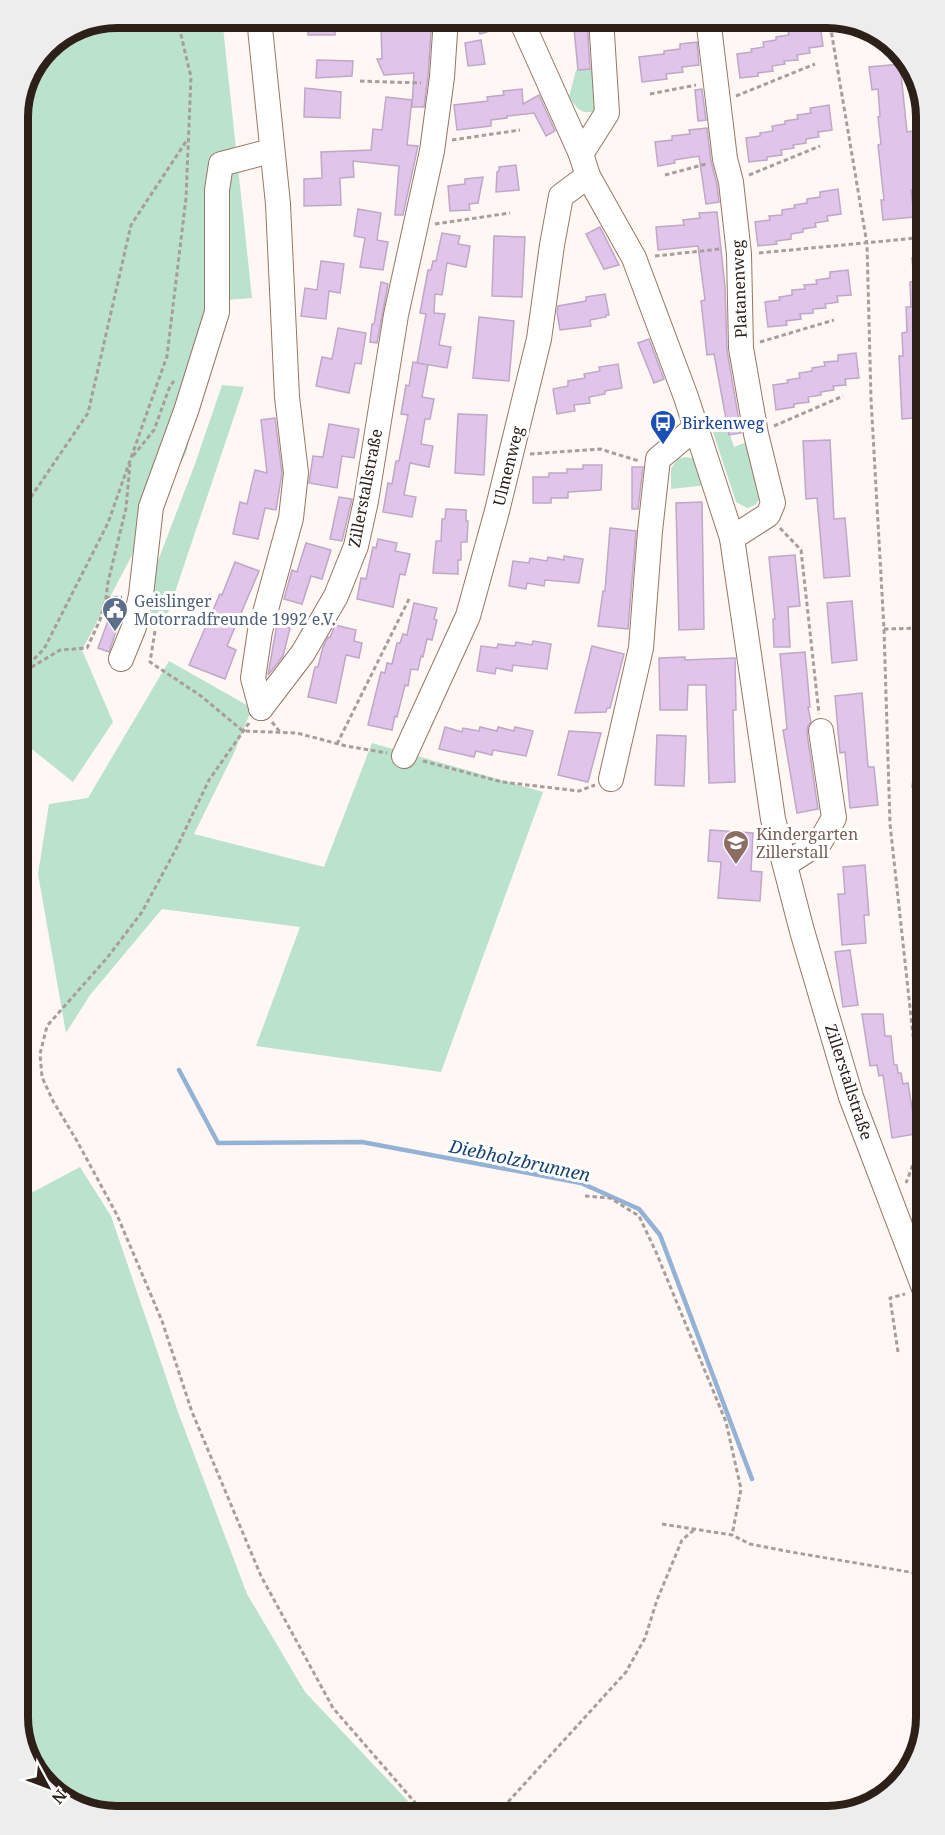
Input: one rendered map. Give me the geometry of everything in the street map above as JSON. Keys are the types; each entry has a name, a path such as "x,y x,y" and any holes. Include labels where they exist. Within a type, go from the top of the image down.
{"street":[{"path":"260,28 278,204 287,397 296,473 291,518 260,631 253,678 261,708"},
{"name":"Zillerstallstraße","path":"261,708 303,653 336,596 356,546 366,501 396,315 433,143 445,28"},
{"name":"Zillerstallstraße","path":"525,29 584,165 634,258 686,398 732,538 773,819 802,931 851,1097 916,1267"},
{"path":"584,165 607,113 602,29"},
{"name":"Platanenweg","path":"709,29 739,254 741,348 756,434 773,503 768,515"},
{"path":"121,659 134,627 141,595 151,507 186,411 217,312 217,190 221,164 272,151"},
{"name":"Ulmenweg","path":"404,756 468,616 539,339 561,196 584,165"},
{"path":"611,779 641,648 658,459 695,428"},
{"path":"732,538 768,515"},
{"path":"786,864 820,842 834,818 820,730"}],"path":[{"path":"29,664 44,649 108,523 167,356 186,198 191,77 179,28"},
{"path":"831,29 867,244 871,399 884,629 890,824 916,1063"},
{"path":"650,94 717,93 815,64"},
{"path":"360,81 441,83"},
{"path":"433,143 520,130"},
{"path":"29,500 88,413 131,225 188,138"},
{"path":"665,175 728,171 820,146"},
{"path":"415,226 510,213"},
{"path":"634,258 720,249 739,254 916,238"},
{"path":"741,348 834,320"},
{"path":"756,434 843,396"},
{"path":"510,455 600,449 657,466"},
{"path":"29,668 60,650 87,648 100,620 106,598 126,508 130,459"},
{"path":"768,515 801,550 820,730"},
{"path":"337,744 410,597"},
{"path":"156,623 150,662 201,696 243,731 297,733 337,744 404,756 502,782 579,791 611,779"},
{"path":"884,629 916,628"},
{"path":"261,708 209,780 176,849 142,912 107,958 47,1026 40,1054 42,1077 117,1215 162,1321 192,1412 261,1576 333,1708 418,1806"},
{"path":"895,1213 916,1157"},
{"path":"585,1196 610,1198 639,1216 656,1252 726,1422 741,1489 732,1535"},
{"path":"898,1352 890,1298 916,1294"},
{"path":"662,1524 732,1535 750,1544 916,1573"},
{"path":"504,1806 626,1672 645,1638 657,1600 682,1540 695,1529"}],"green space":[{"path":"117,28 223,28 252,298 226,300 186,453 82,650 113,722 73,782 29,746 29,111 32,94 47,63 68,43 83,35"},
{"path":"593,68 603,98 593,112 585,112 576,107 569,97 576,70"},
{"path":"222,385 244,387 167,616 151,618 143,600 195,464"},
{"path":"726,423 734,447 752,440 763,495 755,505 747,508 736,502 712,429"},
{"path":"686,457 698,459 707,485 671,489 671,469 677,459"},
{"path":"169,661 252,708 234,753 194,834 324,867 372,743 543,792 441,1072 256,1046 300,927 162,909 90,995 66,1033 38,874 49,804 88,798"},
{"path":"80,1167 111,1216 178,1412 247,1594 305,1692 412,1806 100,1805 78,1798 78,1757 38,1757 30,1735 28,1718 28,1186 33,1192"}],"building":[{"path":"308,28 335,28 335,35 308,35"},
{"path":"381,28 431,28 424,107 412,107 414,73 384,75 377,59 382,59"},
{"path":"478,29 496,29 496,29 480,34"},
{"path":"574,29 588,29 590,69 578,70"},
{"path":"821,29 823,46 809,48 810,53 797,55 798,60 784,61 785,64 772,66 773,71 740,78 737,54 752,52 751,49 764,47 763,42 789,35 788,31"},
{"path":"481,40 485,64 468,66 465,43"},
{"path":"697,42 699,65 682,67 683,72 666,74 667,79 642,82 639,57 664,54 664,51 680,49 680,44"},
{"path":"317,60 353,61 352,76 316,78"},
{"path":"899,64 900,66 907,132 916,131 916,189 911,190 914,217 883,220 881,200 884,200 878,145 881,144 878,89 872,90 869,67"},
{"path":"305,88 341,92 340,118 304,117"},
{"path":"522,89 523,104 539,95 555,131 546,136 534,113 491,120 491,126 457,130 454,105 488,101 487,97 504,95 503,91"},
{"path":"702,89 706,120 698,121 695,90"},
{"path":"386,97 412,100 407,145 418,146 403,215 395,215 399,166 353,161 354,177 340,178 341,205 304,206 304,179 322,178 321,152 371,150 373,129 382,130"},
{"path":"829,105 832,130 818,132 819,137 806,139 806,143 793,145 794,148 781,150 782,155 749,162 746,138 773,131 772,126 798,119 797,115 811,113 810,108"},
{"path":"707,128 719,202 706,204 699,156 674,160 675,163 658,166 655,142 672,140 672,136 690,134 689,130"},
{"path":"516,165 519,190 496,192 499,167"},
{"path":"483,177 478,203 469,204 470,210 450,211 448,186 465,184 465,179"},
{"path":"838,189 841,214 827,216 828,221 815,223 816,227 791,234 791,239 776,241 777,244 758,246 755,222 770,220 769,216 782,215 782,210 807,203 807,199 820,197 820,192"},
{"path":"358,209 381,213 377,240 388,242 383,270 360,267 365,238 354,236"},
{"path":"717,212 725,287 727,350 741,433 729,435 714,354 707,355 701,301 705,300 698,246 658,250 656,227 684,225 683,220 700,218 699,213"},
{"path":"600,227 619,265 604,269 586,234"},
{"path":"442,233 460,236 458,244 470,246 466,267 447,263 442,295 435,294 434,313 445,314 439,345 451,347 447,368 418,363 428,365 422,397 434,399 430,419 425,419 421,444 433,446 429,467 410,463 404,495 416,497 412,517 383,512 388,483 392,484 396,461 399,461 408,415 401,414 413,362 417,363 426,314 420,313 428,270 431,270 433,261 436,261"},
{"path":"494,236 525,237 522,297 492,296"},
{"path":"912,258 916,258 916,418 902,419 899,356 903,356 902,333 907,332 906,307 911,307 910,282 914,281"},
{"path":"321,261 344,264 340,293 329,291 326,319 301,316 305,288 317,290"},
{"path":"848,270 851,295 837,296 838,302 825,304 826,308 813,309 813,313 800,314 801,319 786,321 787,325 768,327 765,302 780,300 779,297 792,295 792,290 805,289 804,285 817,284 816,280 830,278 830,272"},
{"path":"381,282 388,284 377,343 370,342"},
{"path":"605,294 609,315 590,320 591,326 560,330 558,306 586,301 586,297"},
{"path":"479,317 514,321 509,381 473,378"},
{"path":"338,328 366,333 361,364 355,363 349,393 316,386 322,357 332,359"},
{"path":"649,339 664,379 654,383 638,343"},
{"path":"856,353 859,378 845,379 846,385 833,386 834,390 808,397 809,402 776,410 773,385 788,383 787,380 800,378 799,373 825,366 824,362 838,361 838,355"},
{"path":"618,364 622,388 589,397 590,403 574,405 575,411 557,414 553,389 568,386 568,381 585,378 584,374 600,371 599,367"},
{"path":"458,414 487,415 484,475 455,473"},
{"path":"275,418 282,473 276,510 265,508 258,539 233,534 240,502 247,504 255,470 267,473 261,420"},
{"path":"329,424 359,429 354,458 342,456 337,488 309,483 313,456 323,457"},
{"path":"830,440 834,519 845,518 850,576 824,578 817,498 806,499 803,441"},
{"path":"583,465 602,465 601,490 568,492 568,498 551,498 551,503 533,503 533,477 549,477 549,473 567,473 567,469 583,469"},
{"path":"632,467 643,467 638,509 632,509"},
{"path":"339,497 352,499 342,541 330,539"},
{"path":"702,502 704,629 679,630 676,503"},
{"path":"446,509 466,510 467,542 461,542 458,574 433,573 436,541 441,541 442,519 445,519"},
{"path":"610,528 636,531 628,629 598,626 603,591 605,591"},
{"path":"378,539 397,543 395,551 410,554 405,575 400,574 393,607 357,599 361,578 366,579 373,547 376,548"},
{"path":"913,542 916,542 916,588"},
{"path":"306,543 331,550 322,579 311,576 302,604 284,599 292,570 297,572"},
{"path":"795,555 800,606 788,607 790,647 774,647 773,619 775,619 769,557"},
{"path":"564,556 583,559 579,583 545,580 544,586 527,583 526,589 509,586 513,561 529,563 530,558 547,561 548,557 564,560"},
{"path":"235,562 259,571 227,646 236,650 225,679 189,665"},
{"path":"852,601 857,660 832,663 827,603"},
{"path":"414,603 437,608 434,619 437,620 432,640 427,639 418,670 411,669 408,686 405,685 392,730 368,725 381,672 385,673 387,663 392,664 397,643 400,643 403,634 407,635"},
{"path":"112,610 122,614 109,652 98,648"},
{"path":"277,624 290,628 283,656 268,675"},
{"path":"335,625 356,630 354,641 362,643 359,658 346,655 336,703 308,697 315,667 318,667 323,647 328,637 330,638"},
{"path":"533,641 551,644 547,669 513,665 512,671 496,668 495,674 477,671 481,646 497,648 498,644 515,646 516,642 532,645"},
{"path":"592,646 624,654 610,708 607,708 606,712 575,713"},
{"path":"805,652 811,722 807,733 818,809 797,813 783,730 787,729 780,654"},
{"path":"685,657 685,660 735,658 736,710 733,710 735,782 709,783 706,685 688,685 687,710 660,710 659,658"},
{"path":"862,693 868,767 874,767 878,805 850,808 845,752 840,753 835,696"},
{"path":"445,727 462,732 463,728 479,731 480,727 497,731 498,727 514,731 515,727 533,731 526,756 493,750 492,755 476,751 474,757 439,749"},
{"path":"569,731 601,733 588,782 558,775"},
{"path":"657,735 686,736 684,786 655,785"},
{"path":"916,756 916,788 912,787"},
{"name":"Kindergarten Zillerstall","path":"710,830 753,833 751,871 762,872 760,901 718,898 721,862 708,861"},
{"path":"865,865 869,915 864,915 866,943 842,945 838,894 845,894 843,867"},
{"path":"850,950 858,1005 843,1007 835,952"},
{"path":"862,1014 883,1014 885,1036 891,1036 894,1065 897,1065 898,1073 901,1073 903,1084 908,1083 916,1134 892,1138 883,1075 879,1076 877,1065 870,1066"}],"waterway":[{"name":"Diebholzbrunnen","path":"179,1070 218,1143 362,1142 581,1183 639,1209 660,1235 752,1479"}],"place":[{"name":"Birkenweg","path":"663,446"},
{"name":"Geislinger Motorradfreunde 1992 e.V.","path":"115,633"},
{"name":"Kindergarten Zillerstall","path":"736,866"}]}
